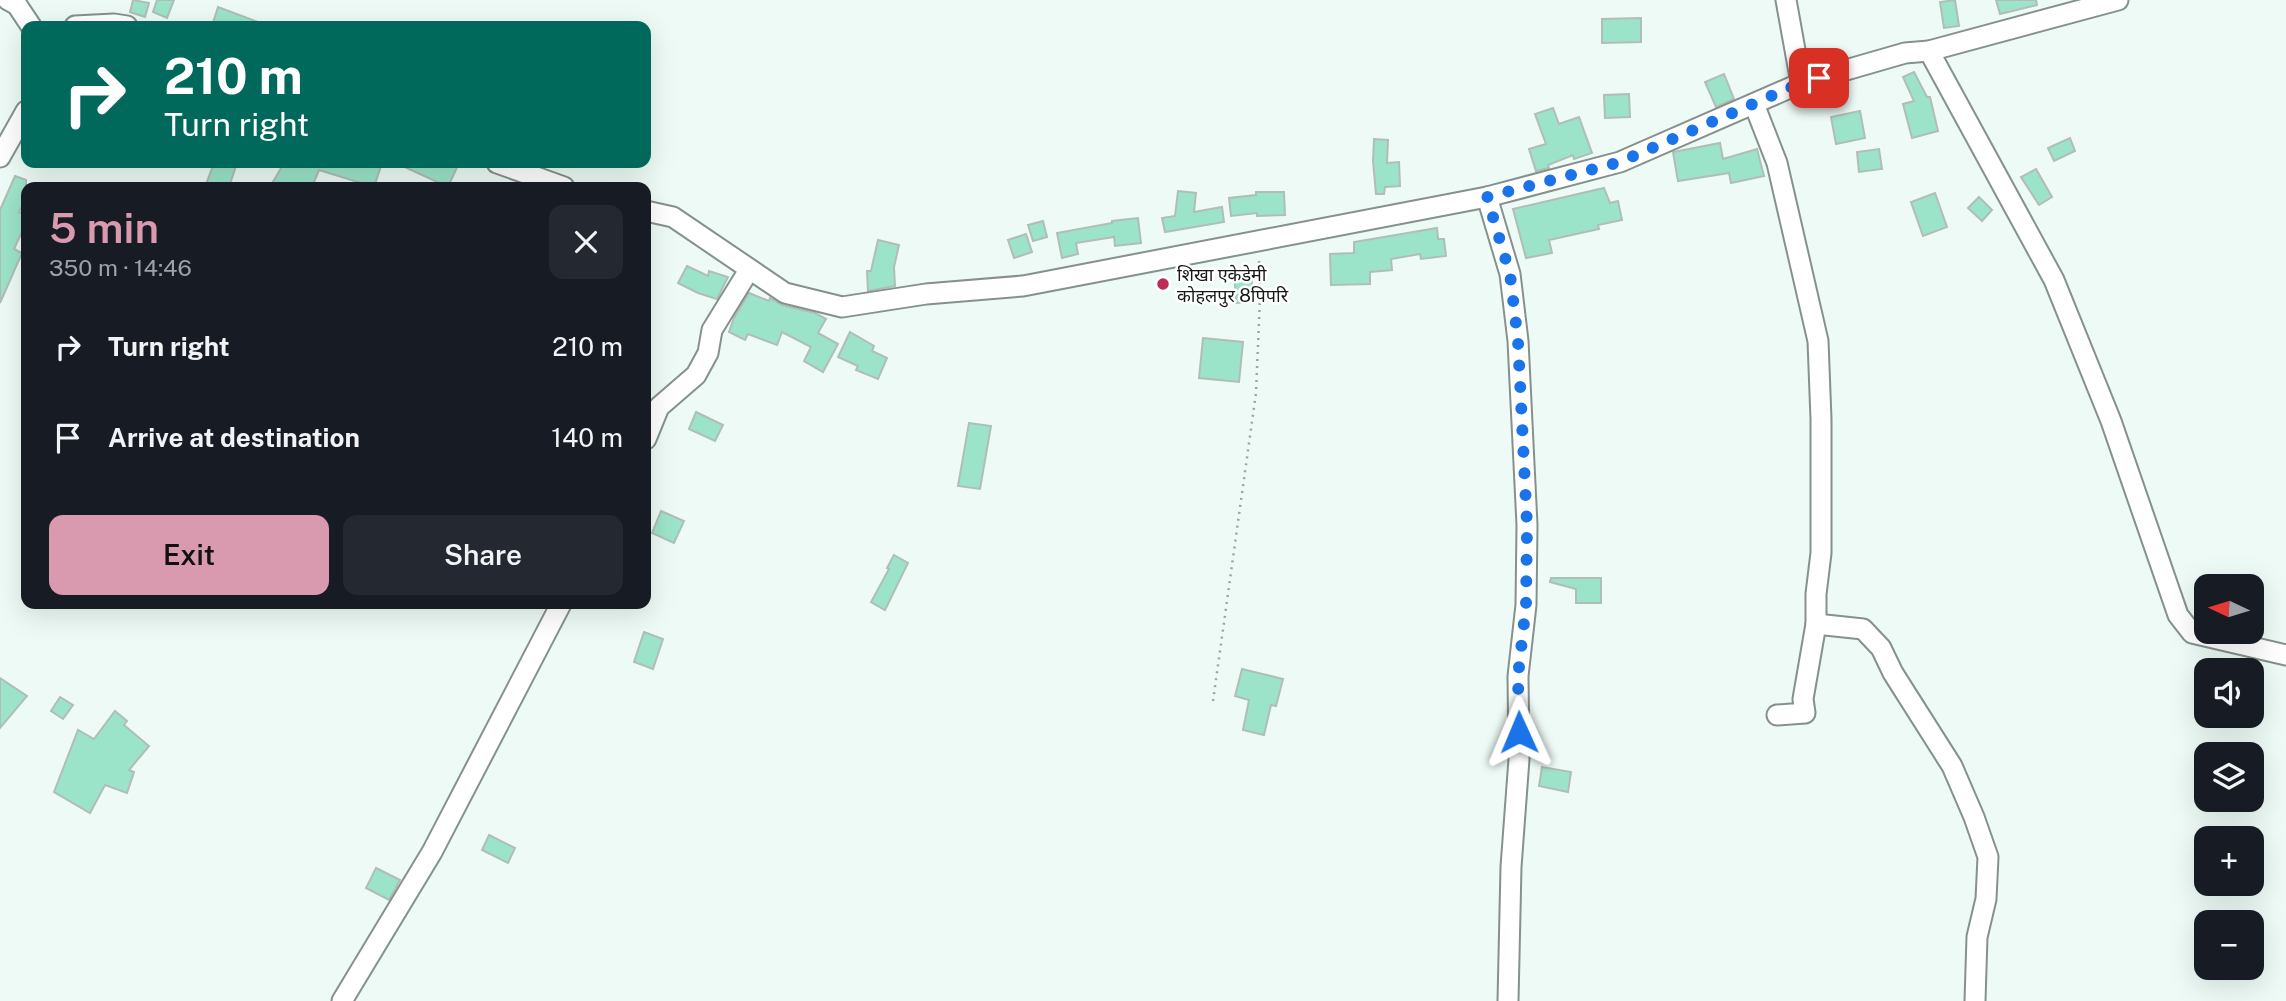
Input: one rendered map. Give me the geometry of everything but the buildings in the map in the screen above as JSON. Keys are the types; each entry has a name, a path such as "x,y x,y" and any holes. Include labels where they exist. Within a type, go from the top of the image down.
{"street":[{"path":"8,0 17,5 28,21"},
{"path":"1786,0 1801,83"},
{"path":"651,212 673,218 785,293 842,307 926,294 1023,286 1487,197 1620,162 1801,83 1905,53 1929,51 2118,0"},
{"path":"1929,51 2054,280 2111,421 2178,615 2192,633 2286,655"},
{"path":"1754,104 1777,163 1818,341 1821,419 1821,552 1815,624 1803,699 1805,713 1777,715"},
{"path":"0,157 21,120"},
{"path":"511,168 550,182"},
{"path":"1487,197 1510,274 1518,341 1527,525 1526,605 1518,676 1520,759 1511,867 1508,1001"},
{"path":"651,427 659,407 696,375 708,353 712,330 749,270"},
{"path":"342,1001 397,914 438,840 558,609"},
{"path":"1815,624 1863,629 1881,648 1893,673 1952,766 1974,817 1988,857 1986,899 1977,937 1975,1001"}],"path":[{"path":"1213,702 1256,393 1260,298 1258,241"}],"place":[{"name":"शिखा एकेडेमी कोहलपुर 8पिपरि","path":"1163,284"}],"route":[{"path":"1519,732 1518,676 1526,605 1527,525 1518,341 1510,274 1487,197 1620,162 1801,83 1819,78"}]}
